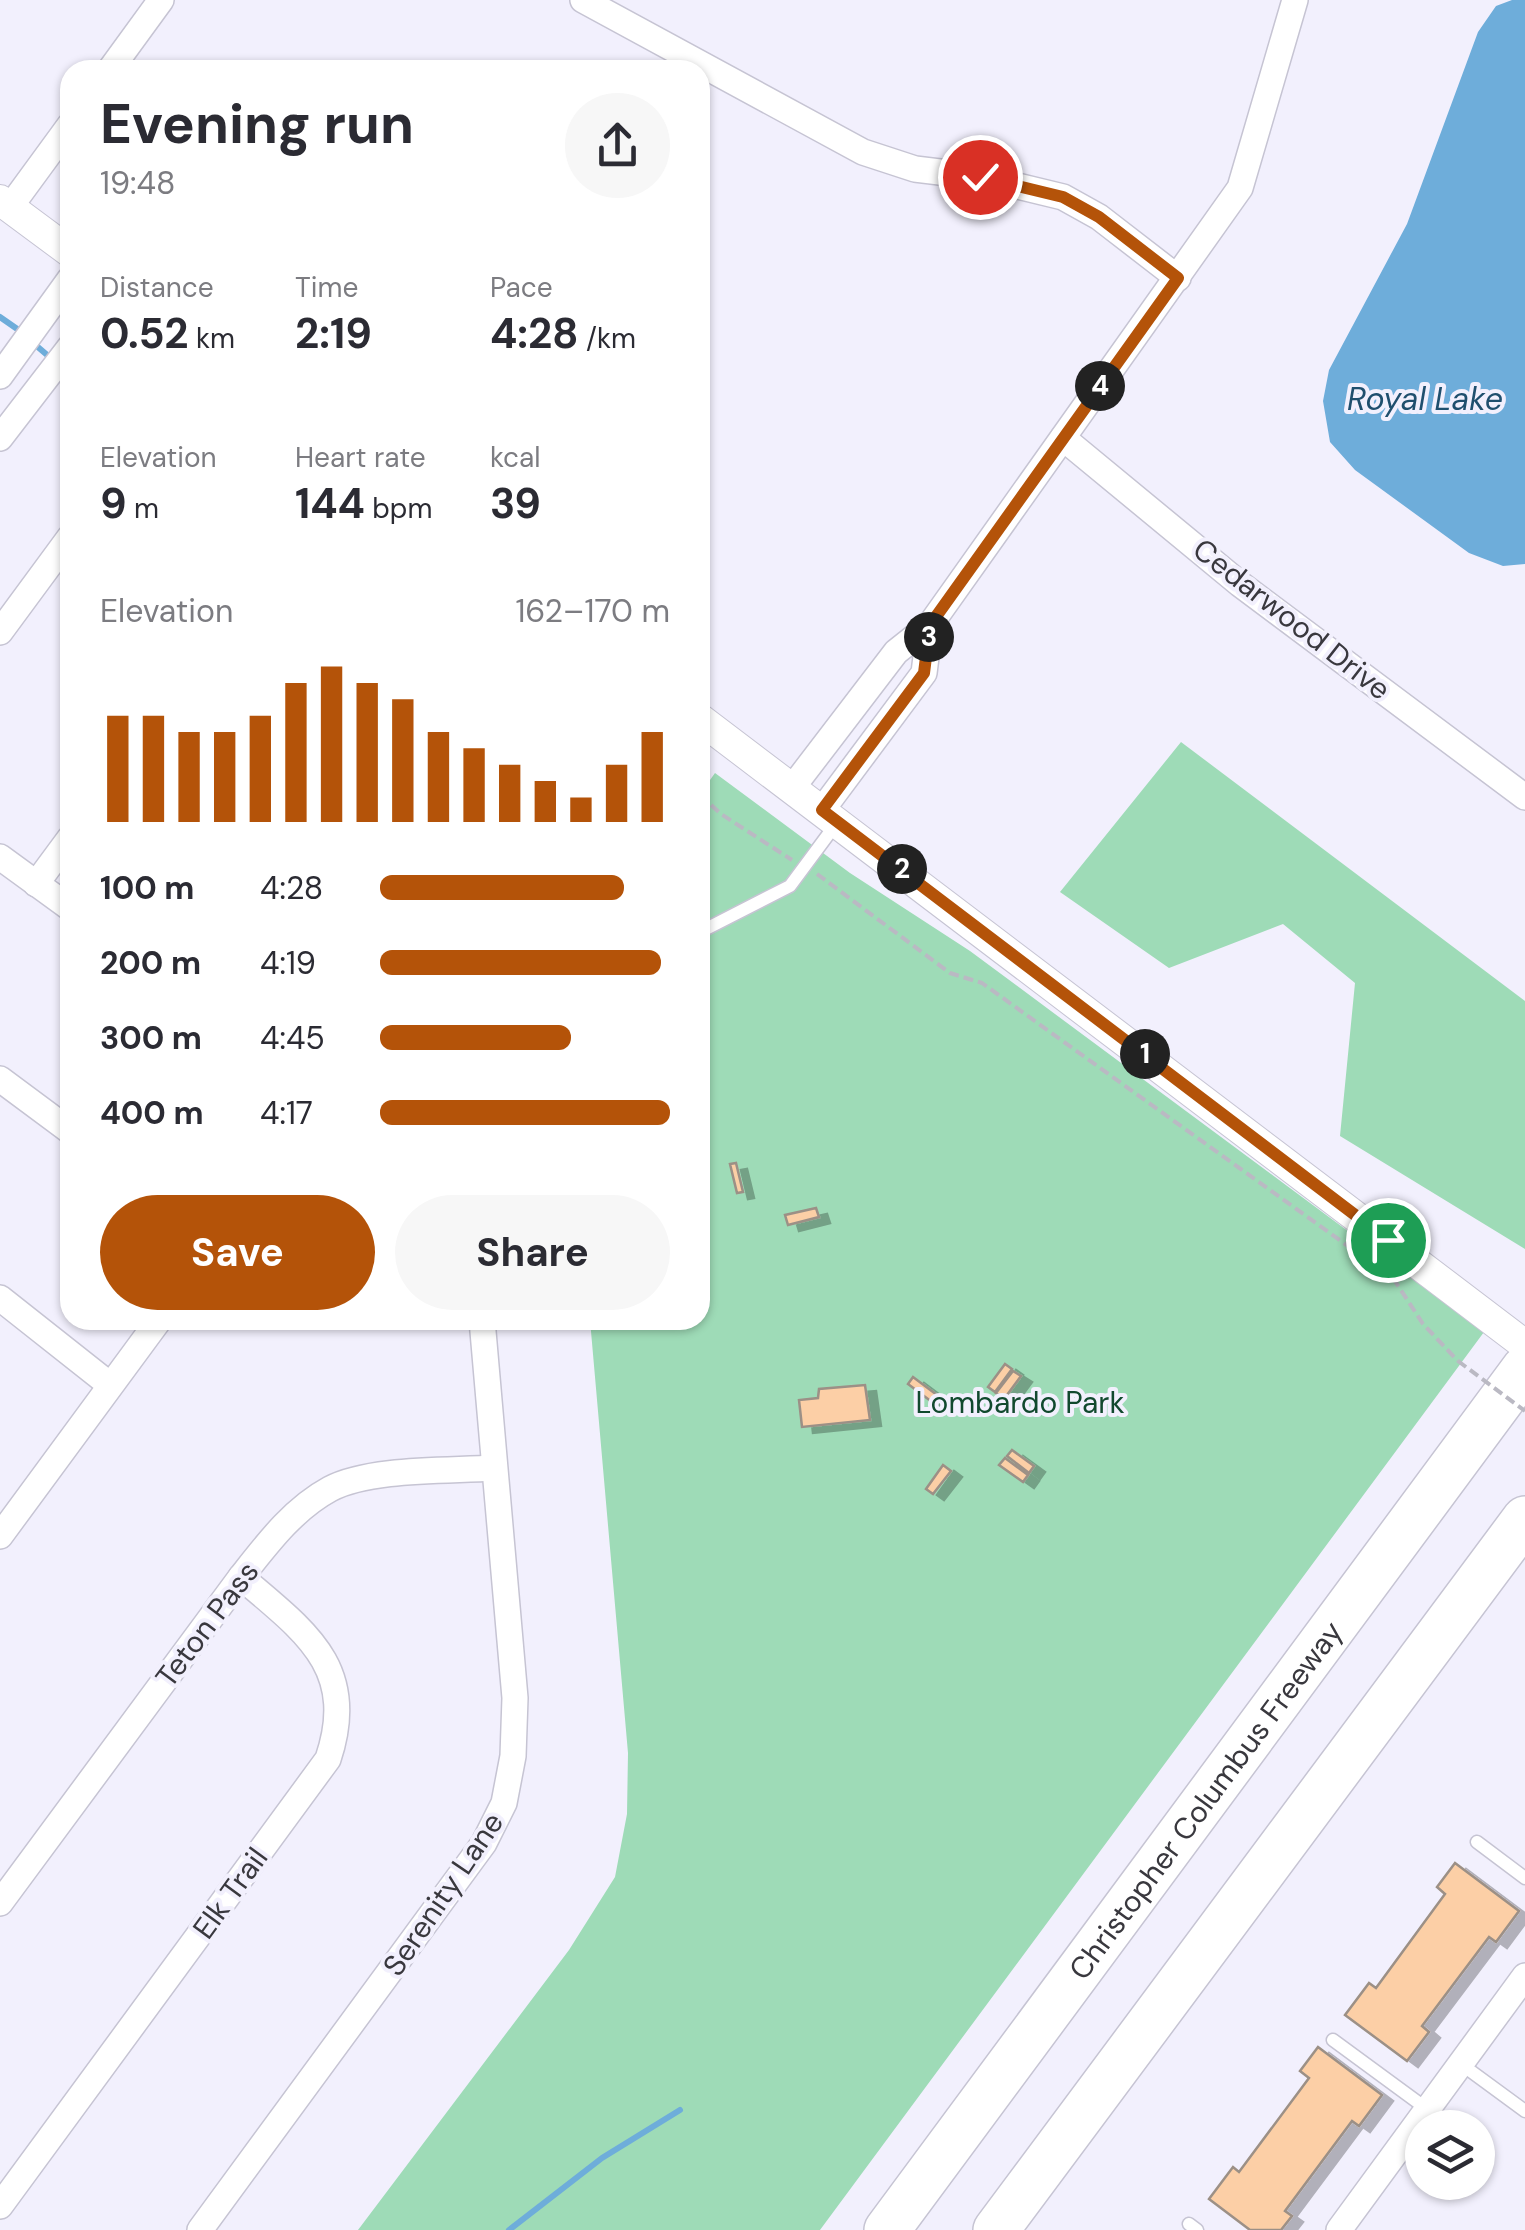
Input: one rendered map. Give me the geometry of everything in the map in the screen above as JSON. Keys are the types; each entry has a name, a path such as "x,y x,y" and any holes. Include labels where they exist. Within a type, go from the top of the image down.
{"highway":[{"name":"Christopher Columbus Freeway","path":"887,2230 1525,1368"},
{"path":"996,2230 1525,1518"}],"street":[{"path":"117,60 161,0"},
{"path":"583,0 700,60"},
{"path":"792,788 896,652 930,625 1240,188 1295,0"},
{"path":"710,65 825,134 875,157 914,169 980,177 1063,197 1099,217 1178,278"},
{"path":"60,137 5,203 60,244"},
{"path":"0,376 60,292"},
{"path":"0,438 60,360"},
{"name":"Cedarwood Drive","path":"1062,438 1240,584 1525,796"},
{"path":"0,632 60,551"},
{"path":"830,816 924,673 930,625"},
{"path":"710,726 1525,1345"},
{"path":"36,884 60,852"},
{"path":"0,857 60,901"},
{"path":"0,1079 60,1124"},
{"path":"0,1298 110,1386"},
{"path":"2,1529 152,1330"},
{"name":"Serenity Lane","path":"200,2230 449,1894 504,1803 514,1756 515,1698 483,1330"},
{"name":"Teton Pass","path":"0,1903 274,1534 333,1488 370,1478 493,1468"},
{"name":"Elk Trail","path":"0,2206 328,1759 338,1728 338,1698 329,1664 305,1632 242,1576"},
{"path":"1338,2230 1525,1976"}],"lane":[{"path":"710,927 762,904 790,886 830,816"},
{"path":"1477,1842 1525,1878"},
{"path":"1332,2040 1428,2109"},
{"path":"1460,2064 1525,2111"}],"path":[{"path":"710,804 950,973 982,983 1396,1280 1423,1324 1458,1361 1525,1411"}],"green space":[{"path":"1181,742 1525,1001 1525,1249 1340,1136 1355,983 1283,924 1169,968 1060,892"},
{"name":"Lombardo Park","path":"715,773 850,873 970,951 1484,1332 820,2230 358,2230 569,1950 615,1877 627,1814 628,1753 591,1330 710,1330 710,780"}],"water":[{"name":"Royal Lake","path":"1525,0 1525,564 1503,566 1469,553 1355,470 1330,442 1323,401 1329,370 1407,224 1478,32 1496,6"}],"building":[{"path":"736,1163 743,1192 737,1193 730,1164"},
{"path":"816,1208 819,1217 788,1225 785,1215"},
{"path":"1005,1364 1012,1369 995,1392 988,1387"},
{"path":"1013,1371 1021,1376 1004,1399 996,1393"},
{"path":"913,1377 937,1395 932,1402 908,1384"},
{"path":"865,1385 870,1420 802,1427 799,1400 818,1398 819,1389"},
{"path":"1012,1450 1034,1466 1029,1473 1007,1456"},
{"path":"1005,1458 1028,1475 1023,1482 999,1465"},
{"path":"943,1465 951,1471 933,1494 926,1489"},
{"path":"1455,1863 1519,1911 1496,1942 1489,1937 1422,2026 1429,2032 1407,2061 1345,2015 1369,1983 1376,1988 1445,1894 1437,1887"},
{"path":"1318,2047 1382,2095 1359,2126 1352,2121 1285,2211 1292,2216 1281,2230 1250,2230 1209,2199 1233,2167 1239,2172 1309,2078 1300,2071"}],"waterway":[{"path":"0,317 23,333"},
{"path":"32,342 53,360"},
{"path":"509,2230 602,2158 680,2110"}],"route":[{"path":"980,177 1063,197 1099,217 1178,278 930,625 924,673 822,810 1388,1240"}]}
